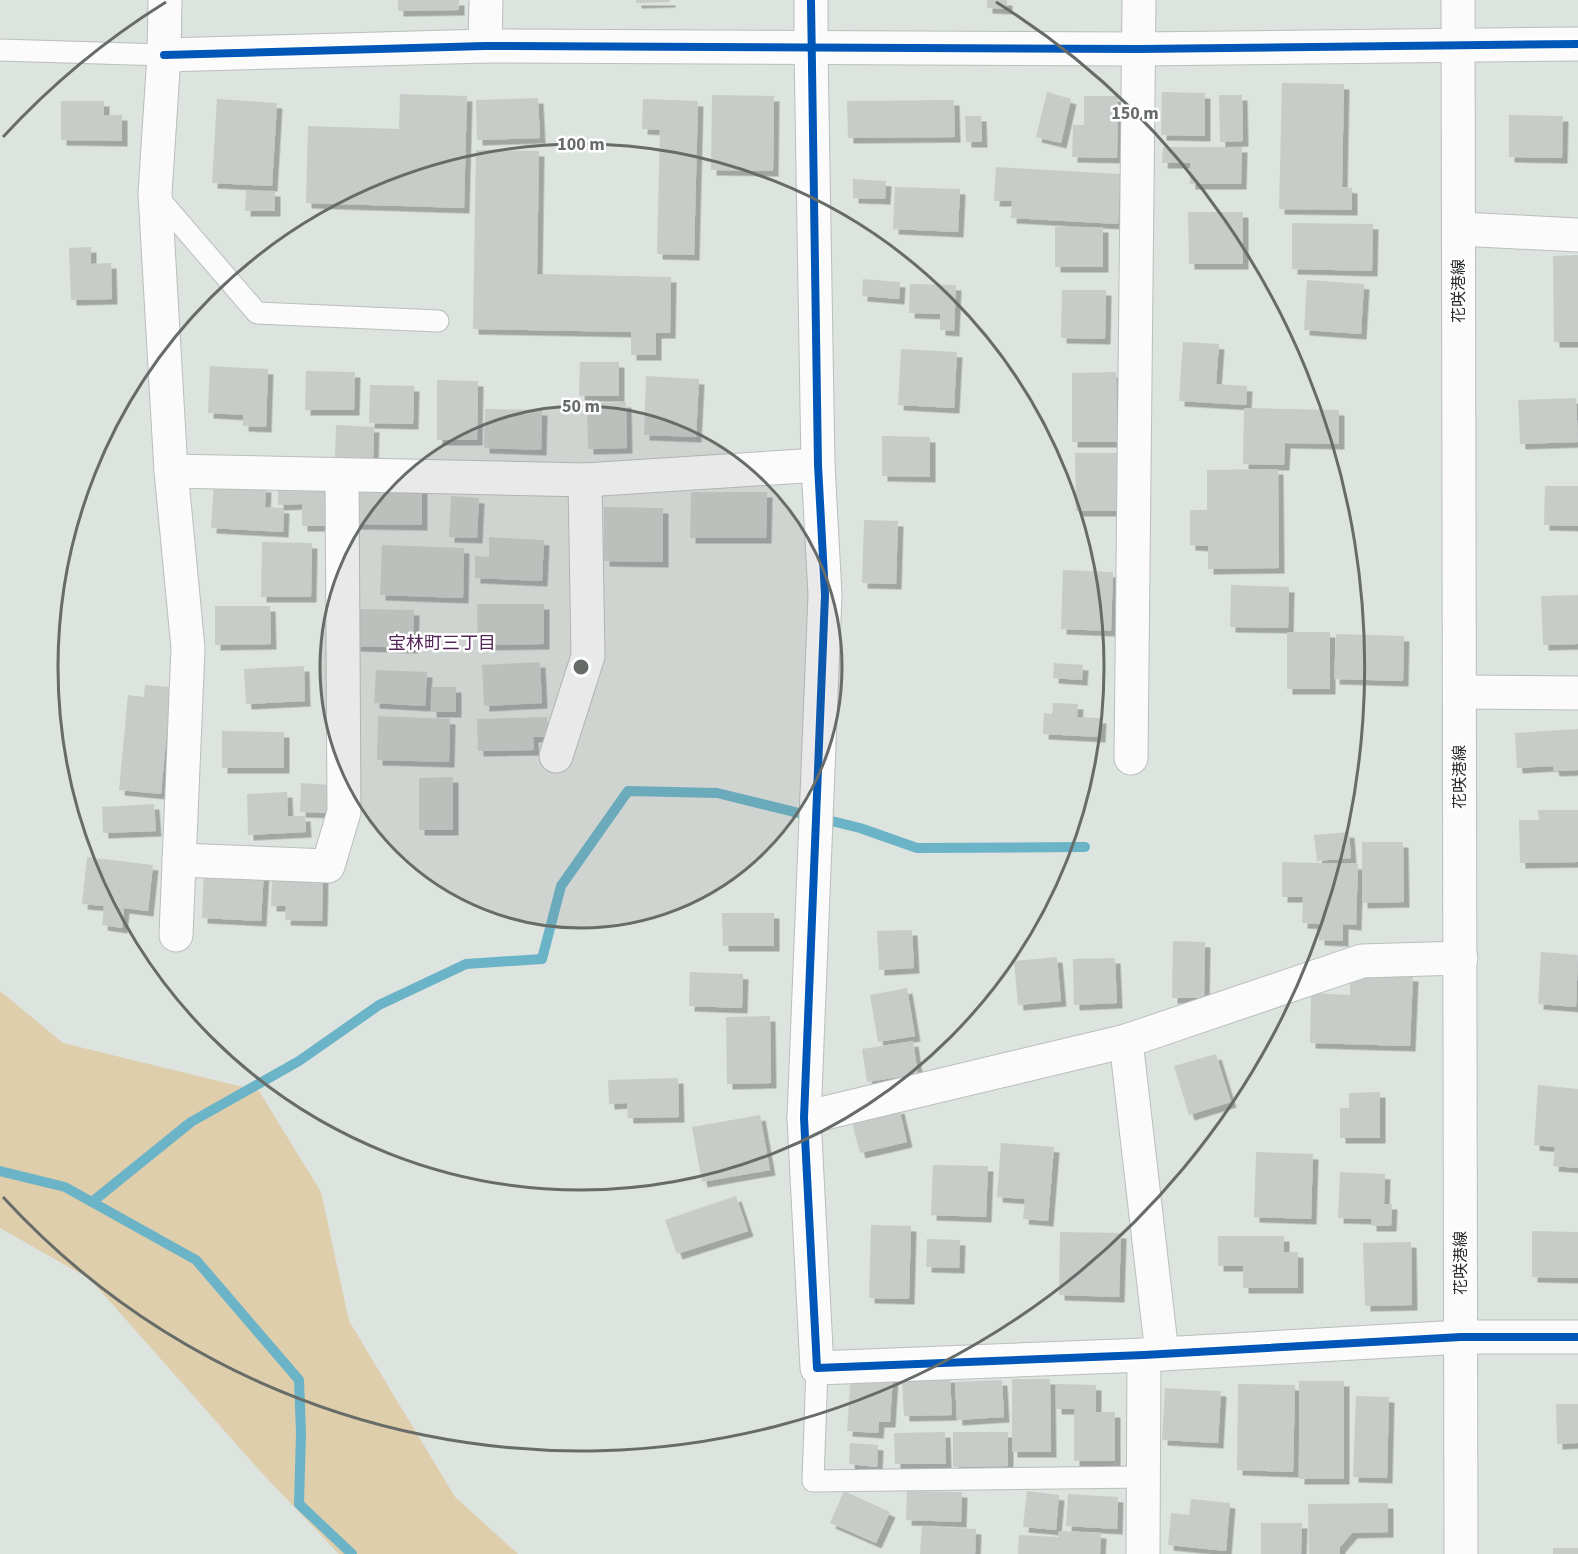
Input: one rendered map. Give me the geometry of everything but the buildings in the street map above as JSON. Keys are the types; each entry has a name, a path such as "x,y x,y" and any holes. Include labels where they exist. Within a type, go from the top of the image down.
{"street":[{"path":"165,0 164,56 155,193 171,471 188,648 176,934"},
{"path":"485,46 486,0"},
{"path":"811,0 818,465 825,596 804,1118 817,1368 1153,1354 1461,1336 1578,1337"},
{"path":"1131,758 1139,0"},
{"name":"花咲港線","path":"1458,0 1461,1554"},
{"path":"164,56 485,46 1139,49 1578,44"},
{"path":"1459,229 1578,235"},
{"path":"171,471 585,480 818,465"},
{"path":"179,860 328,866 344,812 342,474"},
{"path":"556,756 588,656 585,480"},
{"path":"1460,692 1578,693"},
{"path":"804,1118 1126,1041 1362,961 1461,958"},
{"path":"1126,1041 1153,1354 1143,1477 1143,1554"}],"lane":[{"path":"0,50 164,56"},
{"path":"155,193 257,313 438,321"},
{"path":"817,1368 813,1481 1143,1477"}],"shaded area":[{"path":"0,991 63,1043 259,1091 321,1192 349,1321 455,1497 518,1554 339,1554 260,1471 90,1279 0,1228"}],"waterway":[{"path":"92,1202 191,1122 299,1061 379,1005 466,964 542,959 561,886 628,791 717,793 860,828 917,848 1085,847"},
{"path":"0,1171 65,1187 196,1260 299,1380 301,1433 299,1504 352,1554"}],"cycle path":[{"path":"811,0 818,465 825,595 804,1118 817,1368 1144,1355 1461,1337 1578,1337"},
{"path":"164,55 485,46 1139,49 1578,44"}],"district":[{"name":"宝林町三丁目","path":"442,643"}]}
